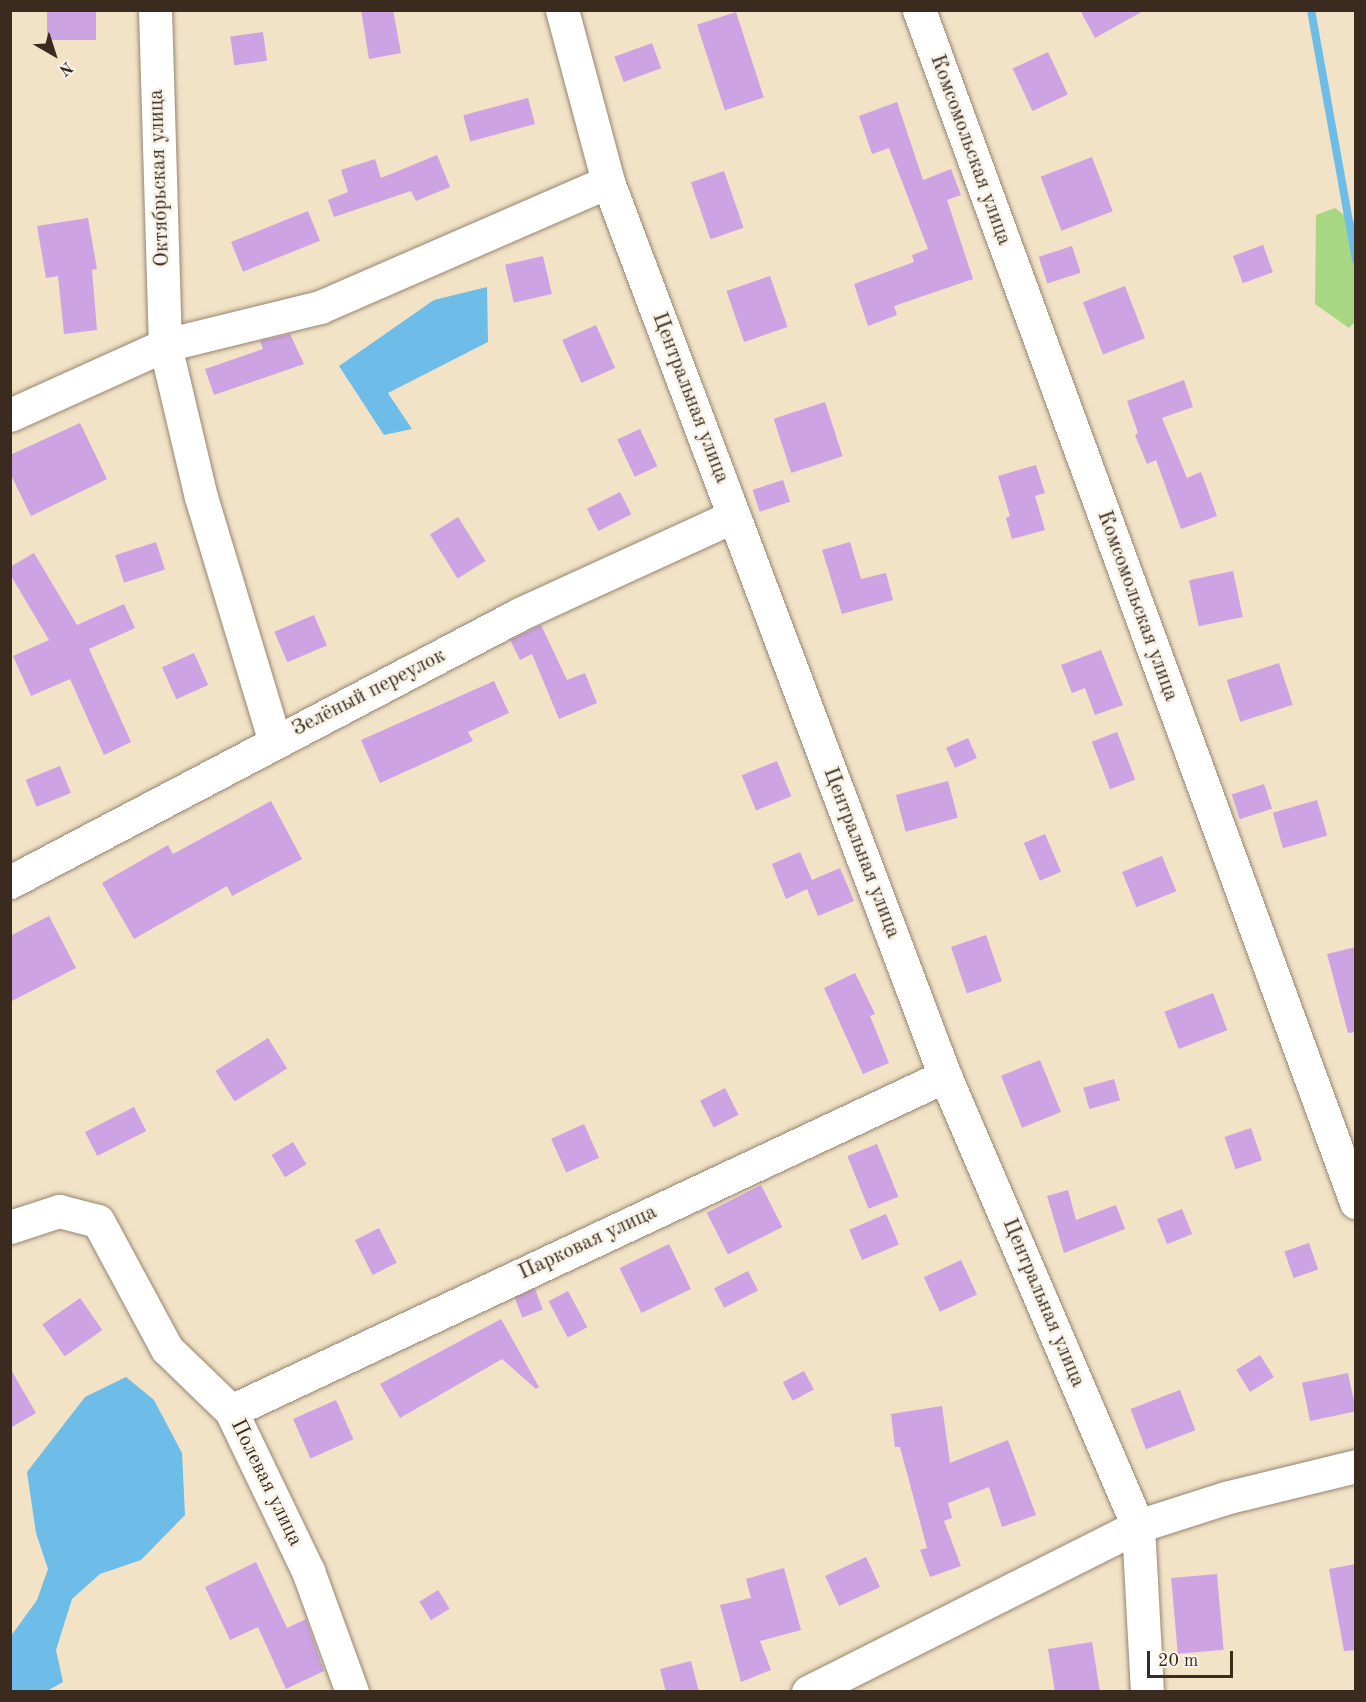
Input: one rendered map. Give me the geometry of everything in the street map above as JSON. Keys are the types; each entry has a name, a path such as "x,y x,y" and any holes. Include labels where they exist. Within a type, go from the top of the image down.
{"street":[{"name":"Октябрьская улица","path":"155,10 165,345 201,497 275,742"},
{"name":"Центральная улица","path":"562,10 608,182 945,1076 1138,1526 1147,1692"},
{"name":"Комсомольская улица","path":"919,10 1356,1202"},
{"path":"10,416 165,345 320,307 608,182"},
{"name":"Зелёный переулок","path":"10,882 520,614 734,516"},
{"name":"Парковая улица","path":"231,1411 945,1076"},
{"name":"Полевая улица","path":"10,1227 59,1211 98,1221 167,1349 231,1411 308,1571 352,1692"},
{"path":"808,1692 1138,1526 1246,1492 1356,1466"}],"green space":[{"path":"1335,208 1355,223 1355,322 1349,328 1315,304 1316,215"}],"water":[{"path":"487,287 488,342 388,393 412,429 384,435 339,366 434,300"},
{"path":"126,1377 154,1400 182,1453 185,1515 141,1560 100,1574 72,1599 56,1650 63,1682 47,1691 11,1691 11,1636 37,1600 48,1569 36,1533 27,1472 85,1397"}],"building":[{"path":"47,10 96,10 96,40 47,40"},
{"path":"361,10 393,10 401,53 369,59"},
{"path":"1080,10 1145,10 1095,38"},
{"path":"736,12 764,98 725,110 697,25"},
{"path":"263,32 267,61 234,65 230,37"},
{"path":"652,43 661,68 624,82 614,57"},
{"path":"1048,52 1068,95 1033,111 1013,68"},
{"path":"528,98 535,124 470,141 463,115"},
{"path":"897,102 923,180 951,169 961,195 947,200 973,279 894,306 897,315 868,326 854,284 914,262 912,255 928,249 889,148 872,154 859,116"},
{"path":"437,155 450,187 416,201 411,191 334,217 328,200 348,192 341,170 375,159 381,178"},
{"path":"1092,157 1113,211 1061,231 1041,177"},
{"path":"724,171 744,228 710,239 691,182"},
{"path":"308,211 320,241 243,272 231,242"},
{"path":"88,218 97,269 92,270 97,330 64,334 58,276 46,278 37,226"},
{"path":"1263,245 1273,272 1243,283 1233,256"},
{"path":"1072,246 1081,273 1047,283 1039,257"},
{"path":"543,256 552,294 514,303 505,265"},
{"path":"770,276 788,327 744,342 727,291"},
{"path":"1125,286 1145,338 1103,354 1083,302"},
{"path":"596,325 615,368 581,383 562,340"},
{"path":"290,334 304,364 214,395 205,369 263,349 260,341"},
{"path":"1184,380 1193,407 1162,418 1187,478 1201,472 1217,516 1181,529 1156,460 1147,464 1135,435 1138,433 1127,401"},
{"path":"825,402 843,456 791,473 774,419"},
{"path":"80,423 107,479 31,516 10,473 10,455"},
{"path":"640,429 657,466 635,477 617,440"},
{"path":"1036,465 1045,493 1035,496 1045,530 1012,539 1006,518 1010,516 998,476"},
{"path":"783,480 790,502 760,512 753,490"},
{"path":"620,492 631,514 598,531 587,509"},
{"path":"458,517 486,561 458,579 430,534"},
{"path":"156,542 165,570 124,583 115,555"},
{"path":"850,542 861,579 886,573 893,600 842,614 822,550"},
{"path":"34,553 77,625 124,604 135,628 89,649 131,742 104,755 70,679 31,696 13,656 49,640 10,574 10,567"},
{"path":"1233,571 1243,617 1199,626 1189,580"},
{"path":"314,615 327,645 287,662 274,632"},
{"path":"541,625 567,680 585,673 597,703 559,719 532,654 520,660 510,640"},
{"path":"1101,650 1123,705 1095,715 1085,688 1072,693 1061,665"},
{"path":"194,653 208,685 176,699 162,667"},
{"path":"1279,663 1293,705 1240,722 1227,680"},
{"path":"494,681 509,713 468,732 473,741 380,783 361,740"},
{"path":"1117,732 1135,780 1110,789 1092,742"},
{"path":"968,738 977,758 955,768 946,748"},
{"path":"777,761 791,796 756,810 742,775"},
{"path":"60,766 71,793 37,807 26,780"},
{"path":"948,781 958,818 906,832 896,795"},
{"path":"1264,784 1272,809 1240,819 1232,795"},
{"path":"1317,800 1327,836 1283,848 1273,813"},
{"path":"271,801 302,859 232,896 227,886 134,939 102,883 168,845 173,854"},
{"path":"1045,834 1061,872 1040,881 1024,843"},
{"path":"800,852 812,880 840,868 854,901 818,916 807,889 786,899 772,864"},
{"path":"1162,856 1176,891 1136,907 1122,872"},
{"path":"49,916 76,968 10,1002 10,936"},
{"path":"986,935 1002,981 967,993 951,947"},
{"path":"1356,947 1356,1032 1348,1033 1327,954"},
{"path":"855,973 875,1014 870,1016 889,1063 863,1074 824,988"},
{"path":"1213,993 1227,1030 1179,1049 1164,1012"},
{"path":"268,1038 287,1069 234,1101 215,1071"},
{"path":"1040,1060 1061,1112 1022,1128 1001,1076"},
{"path":"1114,1079 1120,1100 1089,1109 1083,1088"},
{"path":"725,1088 739,1115 714,1127 700,1101"},
{"path":"134,1107 146,1131 97,1156 85,1132"},
{"path":"584,1124 599,1158 566,1172 551,1139"},
{"path":"1251,1128 1262,1160 1236,1169 1225,1137"},
{"path":"293,1142 306,1164 285,1177 272,1155"},
{"path":"877,1144 898,1197 869,1209 847,1156"},
{"path":"761,1185 782,1227 728,1255 707,1213"},
{"path":"1068,1190 1076,1220 1116,1205 1125,1229 1064,1253 1047,1196"},
{"path":"1182,1209 1192,1234 1167,1244 1157,1219"},
{"path":"886,1214 899,1244 862,1260 849,1230"},
{"path":"379,1228 397,1263 373,1275 355,1240"},
{"path":"1309,1243 1318,1269 1294,1278 1284,1251"},
{"path":"669,1244 691,1289 641,1313 620,1268"},
{"path":"961,1260 977,1294 940,1312 924,1277"},
{"path":"748,1271 758,1291 724,1308 714,1288"},
{"path":"535,1289 543,1310 522,1317 514,1297"},
{"path":"568,1291 587,1327 568,1338 549,1301"},
{"path":"80,1298 102,1330 65,1356 42,1324"},
{"path":"501,1319 539,1387 536,1389 502,1359 400,1418 380,1384"},
{"path":"1260,1355 1274,1377 1250,1392 1236,1370"},
{"path":"10,1368 36,1413 10,1428"},
{"path":"804,1371 814,1390 793,1401 783,1382"},
{"path":"1348,1373 1356,1411 1310,1421 1302,1383"},
{"path":"1180,1390 1195,1430 1146,1449 1131,1409"},
{"path":"336,1400 353,1439 311,1458 293,1419"},
{"path":"942,1406 950,1463 1008,1440 1036,1515 1002,1527 989,1487 948,1503 952,1518 944,1521 961,1566 930,1577 920,1550 927,1548 900,1447 895,1447 891,1414"},
{"path":"866,1557 880,1587 839,1606 825,1576"},
{"path":"256,1562 287,1628 306,1619 324,1671 286,1689 258,1627 230,1640 205,1587"},
{"path":"1356,1564 1356,1650 1344,1651 1329,1569"},
{"path":"784,1568 801,1630 760,1641 771,1670 741,1682 720,1605 751,1598 746,1579"},
{"path":"1217,1574 1224,1650 1178,1654 1171,1578"},
{"path":"438,1590 450,1609 431,1620 419,1602"},
{"path":"1092,1642 1100,1692 1055,1692 1048,1649"},
{"path":"691,1661 699,1692 666,1692 660,1669"}],"waterway":[{"path":"1311,10 1356,260"}]}
